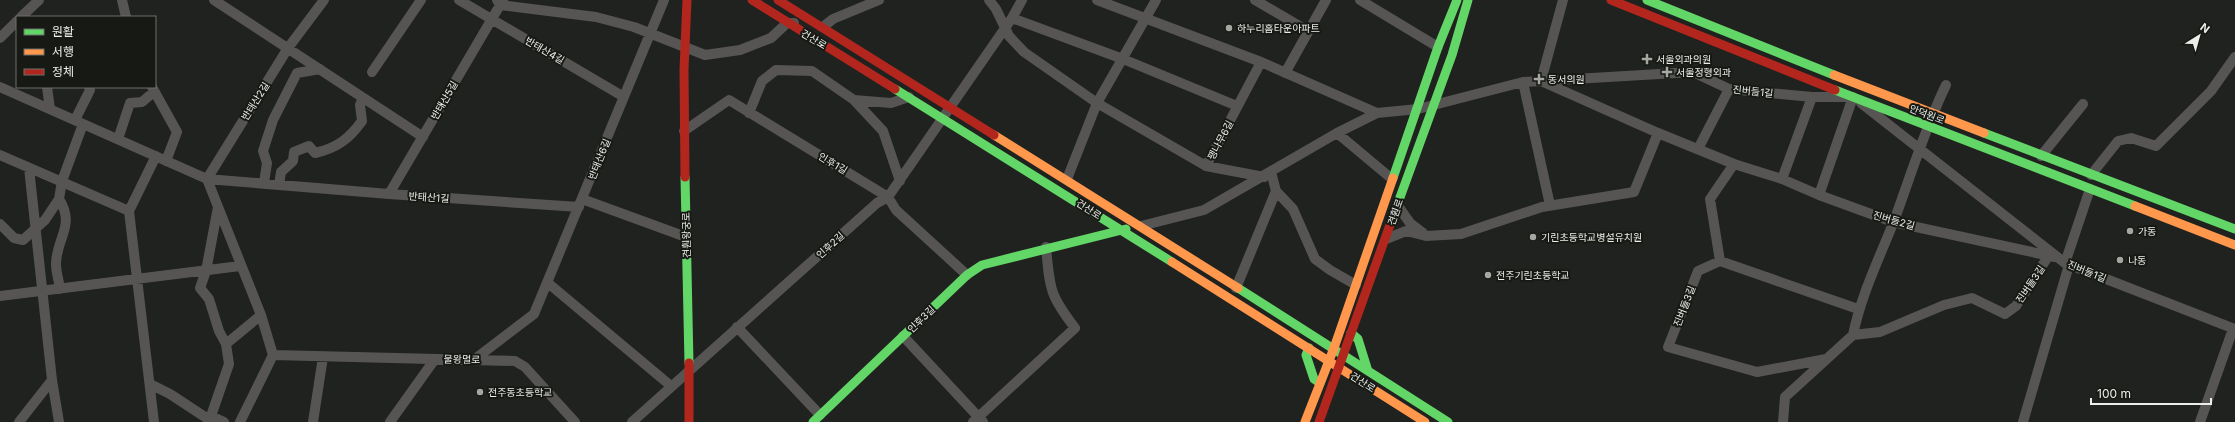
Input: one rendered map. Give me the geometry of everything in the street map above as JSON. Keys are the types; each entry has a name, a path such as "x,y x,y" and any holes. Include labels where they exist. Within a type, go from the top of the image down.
{"street":[{"path":"22,16 39,0"},
{"path":"122,0 126,16"},
{"path":"214,0 423,137"},
{"name":"반태산2길","path":"207,179 288,48 324,0"},
{"path":"372,72 421,0"},
{"name":"반태산6길","path":"475,359 534,314 664,0"},
{"name":"견훤왕궁로","path":"688,0 683,47 690,368 689,422"},
{"name":"건산로","path":"752,0 787,23 942,117 1425,422"},
{"name":"건산로","path":"778,0 1067,179 1448,422"},
{"name":"건산로","path":"819,25 879,0"},
{"path":"989,0 996,9 1009,36 1024,52 1097,103 1206,166"},
{"name":"인후2길","path":"632,422 690,368 877,203 888,196 900,181 942,117 1012,18 1022,0"},
{"path":"1097,0 1260,62 1377,113"},
{"path":"1067,179 1097,103 1156,0"},
{"path":"1255,0 1308,31"},
{"path":"1285,73 1326,0"},
{"path":"1360,0 1438,48"},
{"name":"견훤로","path":"1305,422 1334,348 1438,48 1457,0"},
{"path":"1467,3 1476,0"},
{"path":"1541,81 1563,0"},
{"name":"안덕원로","path":"1611,0 1853,97 2235,245"},
{"name":"안덕원로","path":"1647,0 2041,156 2235,229"},
{"name":"반태산4길","path":"463,2 624,97"},
{"name":"반태산5길","path":"388,194 492,19 500,2 596,17 634,27 650,34"},
{"name":"견훤로","path":"1319,422 1452,55 1467,3"},
{"path":"1012,18 1122,59 1237,106"},
{"path":"0,38 16,22"},
{"path":"650,34 705,55 740,50 771,38 787,23 819,25"},
{"path":"2091,175 2118,141 2131,138 2156,146 2211,91 2235,57"},
{"name":"팽나무6길","path":"1260,62 1206,166 1267,175"},
{"path":"264,183 266,162 263,151 273,120 296,73 320,69"},
{"path":"749,113 762,81 776,70 812,70 854,100 883,130 900,181"},
{"name":"진버들1길","path":"1418,109 1523,82 1693,72 1729,89 1812,97 1853,97 1920,151 2064,262 2234,329"},
{"name":"진버들2길","path":"1541,81 1658,133 1734,164 1782,179 1819,195 1893,222 2049,256 2064,262"},
{"path":"1523,82 1550,205"},
{"path":"1783,422 1785,398 1853,335 1858,309 1920,151 1932,113 1946,85"},
{"name":"반태산1길","path":"0,87 207,179 388,194 580,203 686,237"},
{"path":"47,88 50,109"},
{"path":"0,224 19,240 23,240 49,215 59,199 62,181 90,90 89,88"},
{"path":"1698,149 1729,89"},
{"path":"118,139 130,103 142,102 150,91 176,132 166,161"},
{"path":"854,100 891,103 909,97"},
{"path":"1782,179 1812,97"},
{"path":"1819,195 1853,97"},
{"path":"279,185 281,172 293,161 294,152 309,146 315,153 328,150 351,136 362,121 360,105 364,98"},
{"name":"인후1길","path":"684,131 729,100 888,196 896,210 967,275"},
{"path":"2041,156 2083,104"},
{"path":"1141,226 1204,210 1267,175 1337,133 1377,113 1418,109"},
{"path":"1337,133 1392,180"},
{"path":"1398,206 1409,227 1426,236 1462,234 1550,205 1634,192 1658,133"},
{"path":"0,155 62,181 129,212"},
{"path":"154,422 129,212 156,156"},
{"path":"1734,164 1710,199 1720,261 1858,309"},
{"path":"29,168 58,422"},
{"path":"1267,175 1276,191 1293,209 1315,259 1356,285"},
{"path":"207,179 240,266 261,315 273,355 240,422"},
{"path":"2023,422 2064,262 2090,189"},
{"path":"1236,288 1276,191"},
{"path":"59,199 66,211 66,219 56,264 60,289"},
{"path":"150,384 170,394 208,419 211,416 229,364 226,344 218,331 209,299 200,288 206,271 218,207"},
{"name":"인후3길","path":"816,419 967,275 982,265 1046,248 1141,226"},
{"path":"1386,238 1409,227"},
{"path":"903,336 978,420 1075,328 1057,304 1050,287 1046,248"},
{"name":"진버들3길","path":"1853,335 1880,332 1944,306 1972,298 2005,314 2016,306 2049,256"},
{"name":"진버들3길","path":"1720,261 1698,271 1668,347 1757,372 1826,359"},
{"path":"0,296 240,266"},
{"path":"548,283 671,386"},
{"path":"226,344 261,315"},
{"path":"737,327 816,419"},
{"path":"2200,422 2234,329"},
{"path":"1351,333 1358,339 1368,371"},
{"path":"1309,348 1306,355 1314,379 1320,383"},
{"name":"물왕멀로","path":"273,355 515,361 525,367 575,422"},
{"path":"313,422 323,357"},
{"path":"390,422 435,359"},
{"path":"19,422 52,380"},
{"path":"211,416 224,422"}],"traffic: fast":[{"path":"1393,178 1438,47 1457,0"},
{"path":"1391,222 1452,55 1468,0"},
{"path":"1647,0 1834,75"},
{"path":"895,89 1172,262"},
{"path":"1835,90 2135,206"},
{"path":"1984,133 2235,229"},
{"path":"685,177 689,363"},
{"path":"813,422 967,275 982,265 1126,229"},
{"path":"1238,288 1448,422"},
{"path":"1351,333 1358,339 1368,371"},
{"path":"1309,348 1306,355 1314,379 1320,383"}],"traffic: slow":[{"path":"1834,75 1984,133"},
{"path":"994,135 1238,288"},
{"path":"1305,422 1334,348 1393,178"},
{"path":"2135,206 2235,245"},
{"path":"1172,262 1425,422"}],"traffic: jam":[{"path":"685,177 684,70 687,0"},
{"path":"752,0 895,89"},
{"path":"778,0 994,135"},
{"path":"1611,0 1835,90"},
{"path":"1319,422 1391,222"},
{"path":"689,363 689,422"}],"place":[{"name":"하누리홈타운아파트","path":"1229,28"},
{"name":"서울외과의원","path":"1647,59"},
{"name":"서울정형외과","path":"1667,72"},
{"name":"동서의원","path":"1539,79"},
{"name":"가동","path":"2130,231"},
{"name":"기린초등학교병설유치원","path":"1533,237"},
{"name":"나동","path":"2120,260"},
{"name":"전주기린초등학교","path":"1488,275"},
{"name":"전주동초등학교","path":"480,392"}]}
